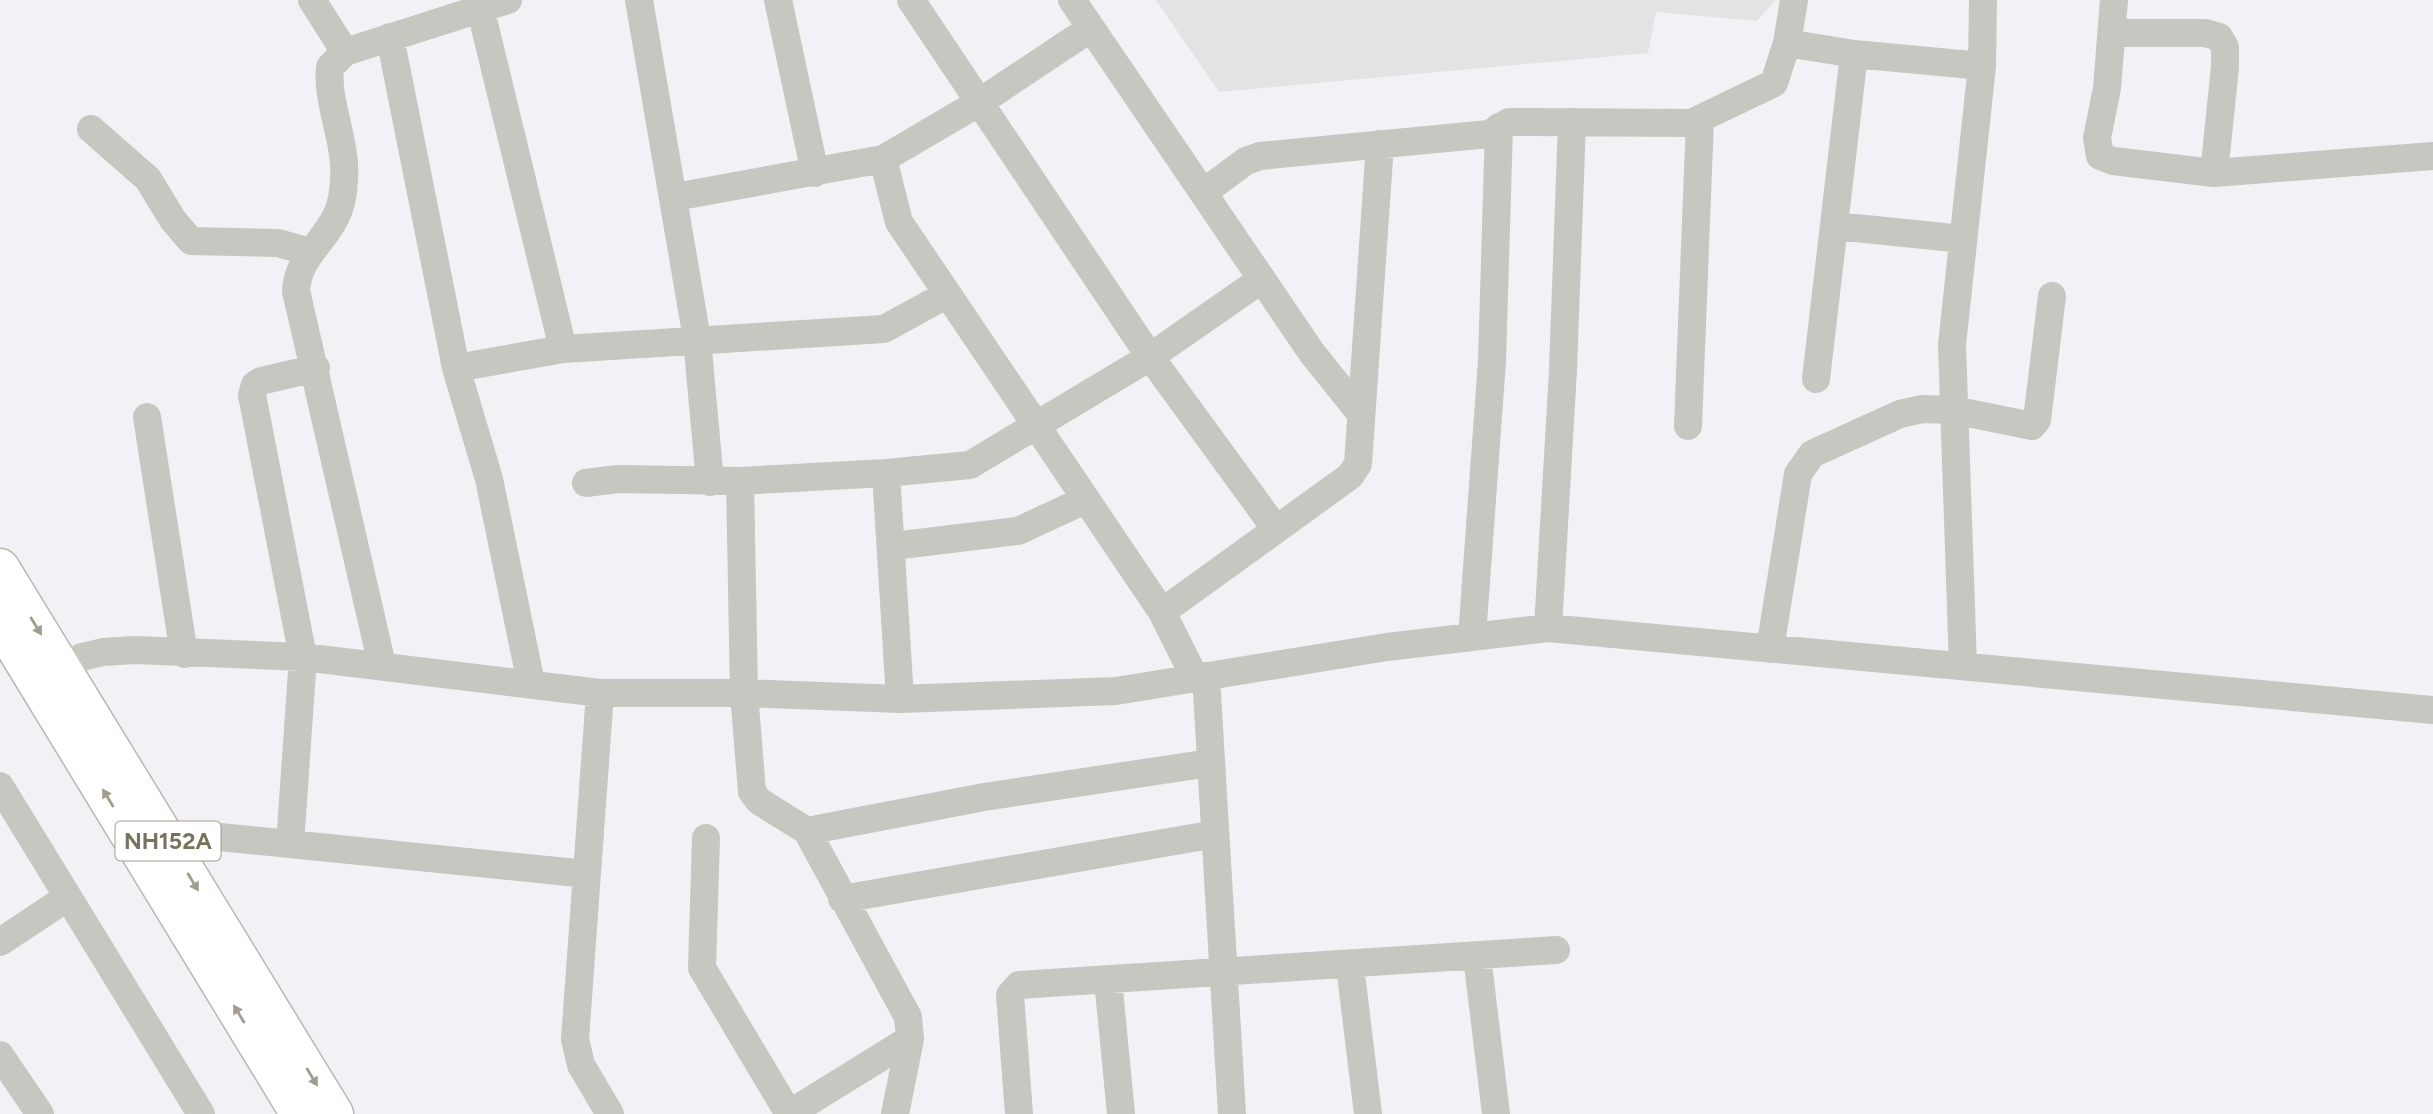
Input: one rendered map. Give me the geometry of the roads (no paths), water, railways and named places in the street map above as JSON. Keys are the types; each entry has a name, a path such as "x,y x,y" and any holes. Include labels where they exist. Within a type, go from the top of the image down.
{"highway":[{"name":"NH152A","path":"0,568 50,675 300,1114"},
{"name":"NH152A","path":"0,622 50,675 172,848 334,1114"}],"street":[{"path":"312,0 345,52"},
{"path":"382,665 296,290 298,272 337,216 344,180 343,147 329,73 332,62 345,52 478,4 508,0"},
{"path":"639,0 675,197 697,340 710,482"},
{"path":"778,0 816,173"},
{"path":"911,0 1150,357 1275,528"},
{"path":"1072,0 1312,353 1361,414"},
{"path":"1204,192 1252,158 1489,134 1509,122 1691,123 1771,86 1787,43 1794,0"},
{"path":"1963,666 1952,345 1982,66 1983,0"},
{"path":"2114,0 2107,88 2097,138 2101,156 2113,161 2214,173 2433,156"},
{"path":"478,4 563,349"},
{"path":"675,197 883,159 980,102 1091,28"},
{"path":"2112,33 2205,33 2219,37 2225,47 2225,67 2214,173"},
{"path":"390,37 456,368 489,479 531,683"},
{"path":"1787,43 1854,54 1982,66"},
{"path":"1816,379 1854,54"},
{"path":"1688,426 1700,120"},
{"path":"1548,628 1563,370 1572,122"},
{"path":"1472,637 1492,361 1499,127"},
{"path":"91,129 148,178 173,220 191,241 278,243 310,252"},
{"path":"1162,612 1350,476 1358,464 1380,144"},
{"path":"883,159 894,212 946,295 1162,612 1201,677 1210,763 1233,1114"},
{"path":"1836,226 1964,239"},
{"path":"586,482 618,479 740,481 886,473 970,465 1150,357 1262,279"},
{"path":"456,368 563,349 884,329 946,295"},
{"path":"1770,649 1798,474 1805,460 1812,454 1912,410 1953,410 2028,426 2035,424 2052,296"},
{"path":"290,844 303,657 252,395 255,385 261,381 316,368"},
{"path":"147,417 184,654"},
{"path":"886,473 893,546 900,699"},
{"path":"740,481 744,693 750,785 754,797 807,831 904,1008 910,1027 909,1039 895,1114"},
{"path":"893,546 1018,531 1085,500"},
{"path":"50,675 82,657 103,652 303,657 531,683 600,694 744,693 900,699 1116,691 1387,647 1548,628 2433,710"},
{"path":"600,694 576,1049 581,1065 610,1114"},
{"path":"807,831 984,797 1210,763"},
{"path":"0,786 201,1114"},
{"path":"842,898 1215,834"},
{"path":"172,848 195,840 220,837 587,874"},
{"path":"706,838 702,968 789,1114 909,1039"},
{"path":"0,942 68,897"},
{"path":"1019,1114 1012,990 1019,985 1223,971 1350,966 1556,950"},
{"path":"1477,956 1496,1114"},
{"path":"1350,966 1368,1114"},
{"path":"1108,980 1121,1114"},
{"path":"0,1055 40,1114"}]}
